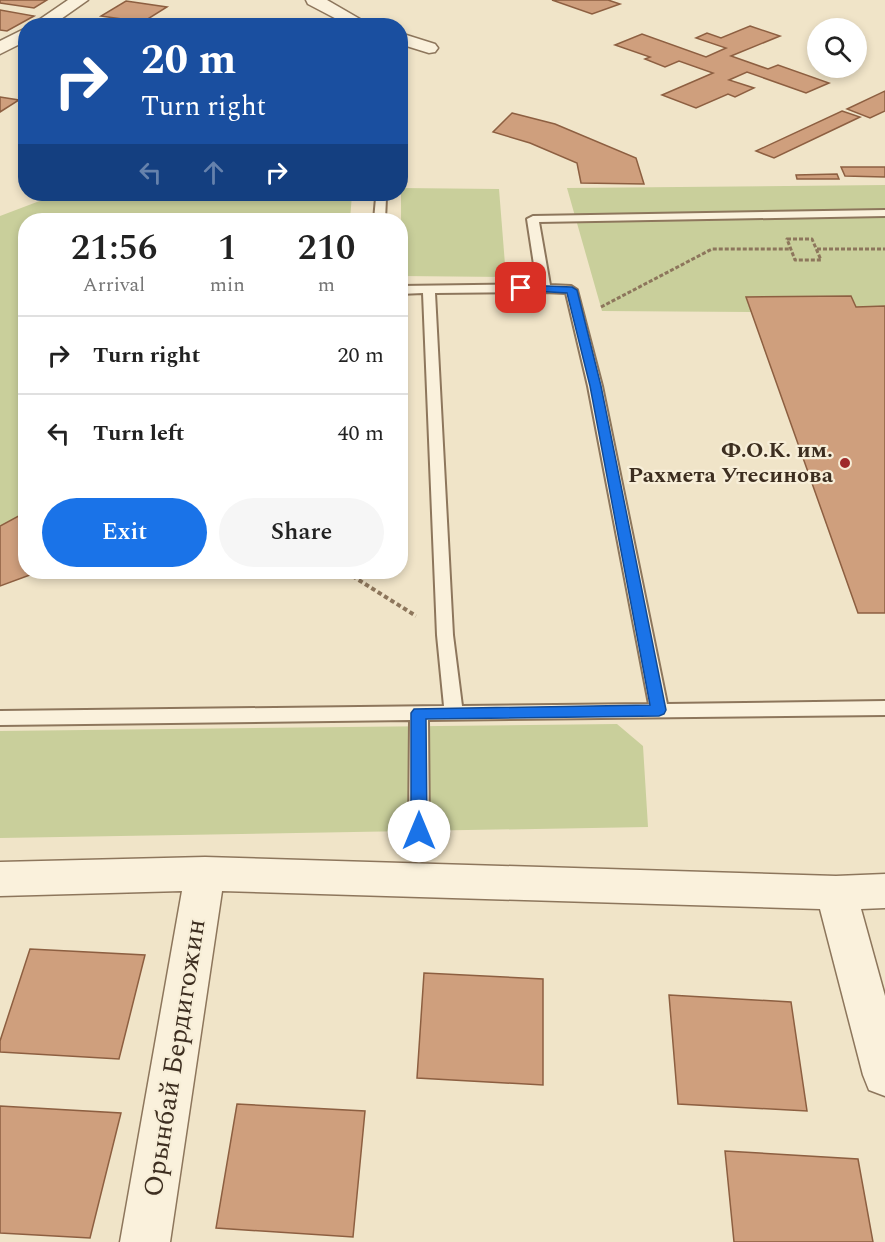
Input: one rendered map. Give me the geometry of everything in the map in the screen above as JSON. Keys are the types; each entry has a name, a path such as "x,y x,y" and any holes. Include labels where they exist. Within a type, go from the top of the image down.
{"street":[{"path":"51,18 80,0"},
{"path":"314,0 349,18"},
{"path":"0,49 18,38"},
{"path":"408,41 429,48"},
{"path":"0,879 205,874 836,893 885,891"},
{"name":"Орынбай Бердигожин","path":"145,1242 205,874"},
{"path":"836,893 885,1076"}],"lane":[{"path":"544,288 532,219 885,213"},
{"path":"408,290 544,288 572,290 595,386 659,710"},
{"path":"429,289 445,635 454,713"},
{"path":"0,718 885,708"},
{"path":"419,713 419,831"}],"path":[{"path":"812,238 817,249 822,260 795,260 787,239 812,238"},
{"path":"579,319 712,249 791,249"},
{"path":"817,249 885,249"},
{"path":"357,579 445,635"}],"green space":[{"path":"885,185 885,306 856,307 851,296 746,298 751,312 602,311 567,188"},
{"path":"408,188 499,189 506,277 408,276 408,213 401,213 401,201 408,201"},
{"path":"40,201 351,201 351,213 18,213 19,579 0,586 0,216"},
{"path":"617,724 643,746 648,827 0,838 0,731"}],"building":[{"path":"0,0 47,0 34,8 0,3"},
{"path":"552,0 608,0 620,4 592,14"},
{"path":"126,1 167,7 149,18 101,16"},
{"path":"0,10 34,16 18,18 18,25 7,31 0,30"},
{"path":"750,26 780,36 731,56 768,69 778,65 807,75 807,78 829,83 806,93 747,72 729,80 754,88 735,97 728,94 696,108 662,95 713,73 679,61 665,67 645,59 650,57 615,45 642,34 706,57 726,48 696,38 707,33 721,38"},
{"path":"885,91 885,111 870,118 847,109"},
{"path":"0,97 18,100 18,101 0,112"},
{"path":"842,111 860,117 774,158 756,151"},
{"path":"512,113 555,124 636,158 644,184 581,183 577,163 530,143 493,132"},
{"path":"841,167 885,167 885,177 845,176"},
{"path":"837,174 839,179 797,179 796,175"},
{"name":"Ф.О.К. им. Рахмета Утесинова","path":"851,296 856,307 885,306 885,613 858,613 746,297"},
{"path":"18,516 19,579 0,586 0,526"},
{"path":"30,949 145,955 119,1059 0,1052 0,1041"},
{"path":"424,973 543,979 543,1085 417,1078"},
{"path":"669,995 791,1002 807,1111 678,1104"},
{"path":"237,1104 365,1111 353,1237 216,1228"},
{"path":"0,1106 121,1113 90,1238 0,1233"},
{"path":"725,1151 858,1159 873,1242 734,1242"}],"place":[{"name":"Ф.О.К. им. Рахмета Утесинова","path":"845,463"}],"route":[{"path":"419,831 419,713 659,710 595,386 572,290 521,288"}]}
